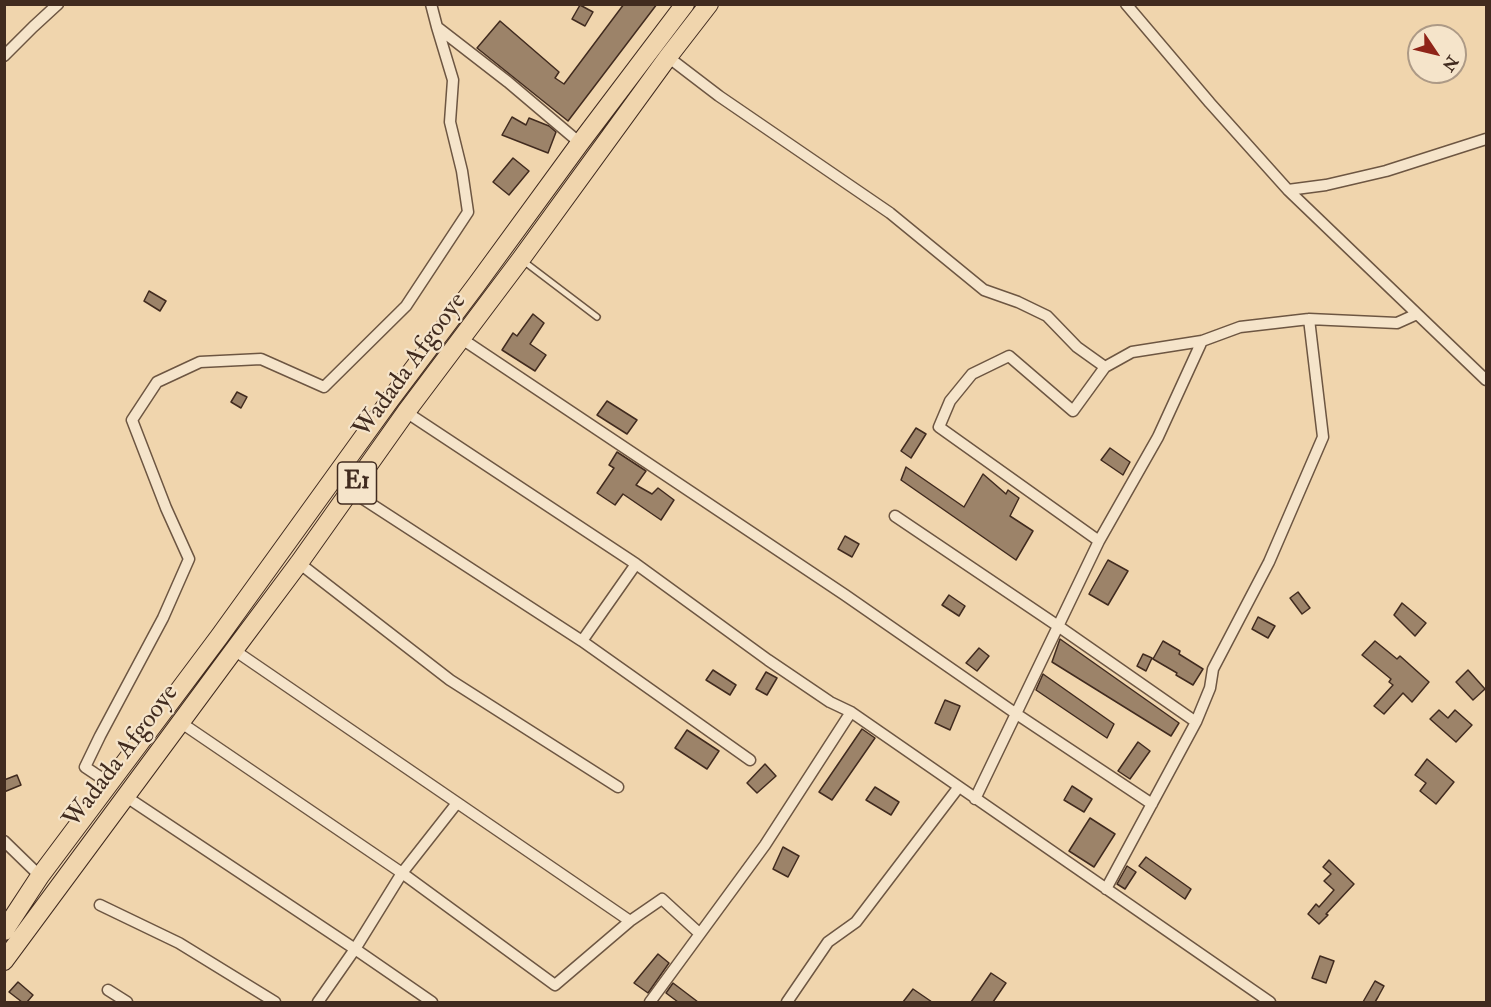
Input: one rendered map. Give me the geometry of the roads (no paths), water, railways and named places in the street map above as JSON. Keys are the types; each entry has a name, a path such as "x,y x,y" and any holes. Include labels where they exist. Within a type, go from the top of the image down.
{"highway":[{"name":"Wadada Afgooye","path":"4,931 40,876 685,4"},
{"name":"Wadada Afgooye","path":"4,960 300,563 406,412 709,4"}],"street":[{"path":"4,56 58,4"},
{"path":"109,783 85,767 163,618 189,559 166,508 132,420 157,382 200,362 261,359 324,387 406,306 468,212 462,171 450,122 453,80 430,4"},
{"path":"1126,4 1288,190 1486,380"},
{"path":"437,27 508,82 580,143"},
{"path":"668,57 719,96 890,213 984,290 1018,302 1047,316 1077,347 1106,367"},
{"path":"1288,190 1326,185 1386,171 1486,139"},
{"path":"1099,541 939,427 950,401 972,374 1009,356 1073,411 1106,367 1132,352 1202,341 1240,327 1309,319 1397,323 1418,314"},
{"path":"1106,889 1196,722 1210,688 1213,669 1269,562 1323,437 1309,319"},
{"path":"462,339 1152,804"},
{"path":"975,799 1099,541 1158,437 1202,341"},
{"path":"406,412 636,564 768,660 830,702 851,712 1270,1002"},
{"path":"351,491 582,640 750,760"},
{"path":"895,516 1196,722"},
{"path":"300,563 450,680 618,787"},
{"path":"582,640 636,564"},
{"path":"234,650 630,921"},
{"path":"650,1002 765,845 851,712"},
{"path":"180,722 402,873 555,985 630,921 662,899 699,933"},
{"path":"787,1002 828,942 856,922 958,788"},
{"path":"125,796 432,1002"},
{"path":"318,1002 356,949 402,873 457,803"},
{"path":"4,841 40,876"},
{"path":"100,905 179,943 275,1002"},
{"path":"108,990 127,1002"}],"lane":[{"path":"521,259 597,317"}]}
